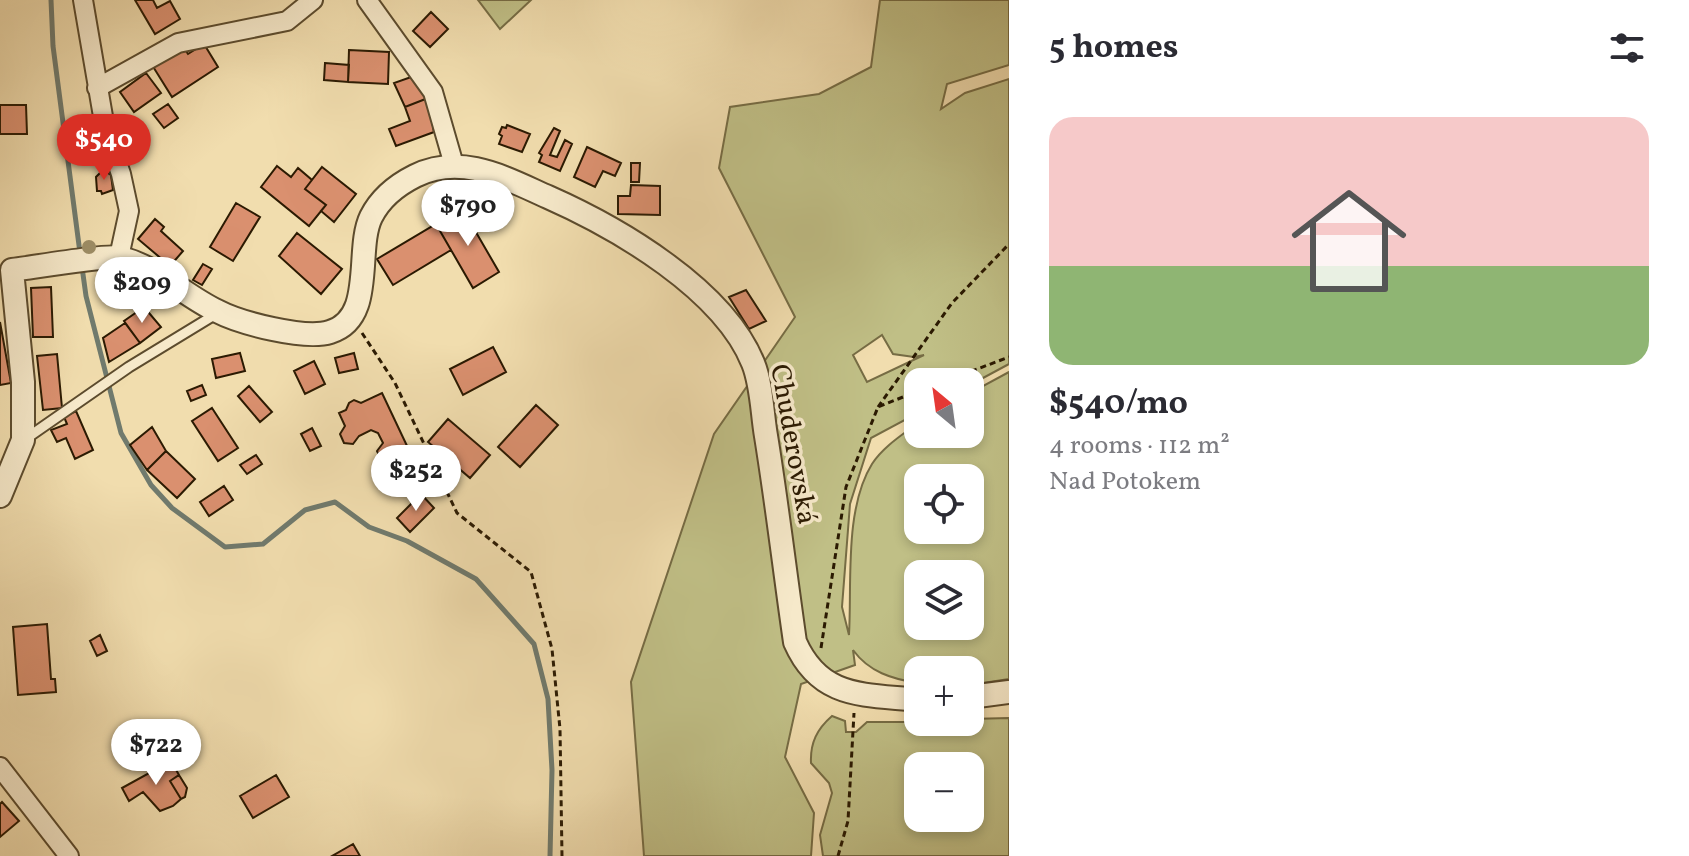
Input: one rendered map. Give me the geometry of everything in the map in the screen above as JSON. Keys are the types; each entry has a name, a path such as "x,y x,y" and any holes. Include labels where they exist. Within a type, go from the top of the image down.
{"street":[{"path":"83,0 105,128 121,174 129,211 119,257"},
{"path":"97,88 178,43 287,21 313,0"},
{"path":"367,0 433,92 454,165"},
{"name":"Chuderovská","path":"351,316 359,298 365,235 371,218 381,201 414,177 436,167 454,165 488,171 579,211 624,235 663,262 701,295 737,335 754,366 795,642 804,663 817,677"},
{"path":"0,496 23,440 23,382 6,270 119,257 163,277 218,312 292,333 331,332 351,316"},
{"path":"817,677 834,688 856,694 904,699"},
{"path":"984,695 1009,692"},
{"path":"0,767 69,856"}],"lane":[{"path":"23,440 218,312"}],"path":[{"path":"817,677 846,487 878,407 952,303 1009,244"},
{"path":"351,316 395,383 457,513 531,572 552,649 560,729 562,856"},
{"path":"980,368 1009,357"},
{"path":"878,407 904,397"},
{"path":"838,856 848,821 856,694"}],"shaded area":[{"path":"478,0 531,0 500,29"},
{"path":"880,0 1009,0 1009,65 947,84 941,109 965,93 1009,79 1009,364 984,377 984,368 904,368 904,420 871,438 850,504 842,607 849,635 853,525 863,482 876,458 904,434 904,448 984,448 984,385 1009,372 1009,679 984,683 984,656 904,656 904,680 874,669 853,650 855,665 801,684 785,757 814,813 811,856 644,856 631,682 714,434 795,317 719,168 730,107 819,94 871,67","holes":["882,335 893,354 924,355 867,382 853,355"]},
{"path":"832,716 845,721 846,732 856,732 867,722 904,722 904,736 984,736 984,719 1009,718 1009,856 823,856 820,835 832,793 829,783 811,763 818,731"}],"building":[{"path":"135,0 153,0 157,8 170,1 180,19 155,34"},
{"path":"431,12 448,29 430,47 413,31"},
{"path":"204,44 218,67 172,97 152,65 184,48 188,54"},
{"path":"349,50 389,52 388,84 348,82"},
{"path":"325,63 349,65 348,82 324,80"},
{"path":"146,73 161,93 134,112 120,92"},
{"path":"414,76 428,98 405,107 394,83"},
{"path":"428,98 434,132 396,146 389,129 410,121 405,107"},
{"path":"168,104 178,118 164,128 153,114"},
{"path":"0,105 26,105 27,134 0,134"},
{"path":"507,125 530,134 522,152 499,144 502,136 499,134 502,127 506,128"},
{"path":"554,128 560,131 550,155 557,157 565,140 572,144 560,171 539,162 542,155 539,153"},
{"path":"587,147 621,163 615,176 603,171 595,187 574,177"},
{"path":"631,163 640,163 639,182 631,182"},
{"path":"277,166 291,177 298,168 312,180 305,189 326,205 309,226 261,187"},
{"path":"322,167 356,194 334,222 321,211 326,205 305,189"},
{"path":"103,170 111,175 113,190 102,194 97,191 96,177"},
{"path":"631,185 660,186 660,215 618,214 618,196 630,196"},
{"path":"236,203 260,217 233,261 210,247"},
{"path":"462,208 499,272 473,288 436,224"},
{"path":"155,219 164,227 161,231 183,251 170,266 138,239"},
{"path":"436,224 451,250 393,285 377,259"},
{"path":"297,233 342,269 321,294 279,256"},
{"path":"203,264 212,269 202,285 193,280"},
{"path":"51,287 53,337 33,337 31,288"},
{"path":"746,290 766,321 749,329 729,297"},
{"path":"144,307 161,327 140,343 124,321"},
{"path":"0,322 11,383 0,385"},
{"path":"125,323 140,343 109,362 103,338"},
{"path":"493,347 506,372 463,395 450,369"},
{"path":"240,353 245,371 216,378 212,359"},
{"path":"354,353 358,369 339,373 335,358"},
{"path":"57,354 62,408 43,410 37,356"},
{"path":"314,361 325,384 305,394 294,371"},
{"path":"202,385 206,395 191,401 187,391"},
{"path":"249,386 272,412 260,422 238,396"},
{"path":"382,393 408,448 402,457 392,461 382,461 377,451 383,443 378,433 371,430 359,436 353,444 344,443 340,434 345,426 339,413 346,410 349,403 354,400 361,403"},
{"path":"536,405 558,425 520,467 498,447"},
{"path":"212,408 238,448 218,461 192,421"},
{"path":"76,411 93,450 75,459 66,438 57,442 51,430 67,424 64,417"},
{"path":"448,419 490,455 470,478 428,442"},
{"path":"152,427 166,451 147,470 130,445"},
{"path":"312,428 321,446 310,451 301,434"},
{"path":"166,451 195,479 177,498 147,470"},
{"path":"256,455 262,464 247,474 240,465"},
{"path":"224,486 233,500 209,516 200,502"},
{"path":"421,494 434,508 410,532 397,518"},
{"path":"47,624 51,679 55,679 56,692 18,695 13,627"},
{"path":"100,635 107,651 97,656 90,641"},
{"path":"171,761 179,775 170,781 181,799 160,811 143,792 129,801 122,788"},
{"path":"179,775 187,788 185,797 181,799 170,781"},
{"path":"276,775 289,797 253,818 240,796"},
{"path":"2,802 19,821 0,837 0,804"},
{"path":"353,844 360,856 332,856"}],"waterway":[{"path":"51,0 53,46 80,253"},
{"path":"82,267 86,296 121,433 151,485 172,508 225,547 263,544 305,510 335,502 369,527 407,541 476,579 534,644 548,699 552,770 550,856"}]}
